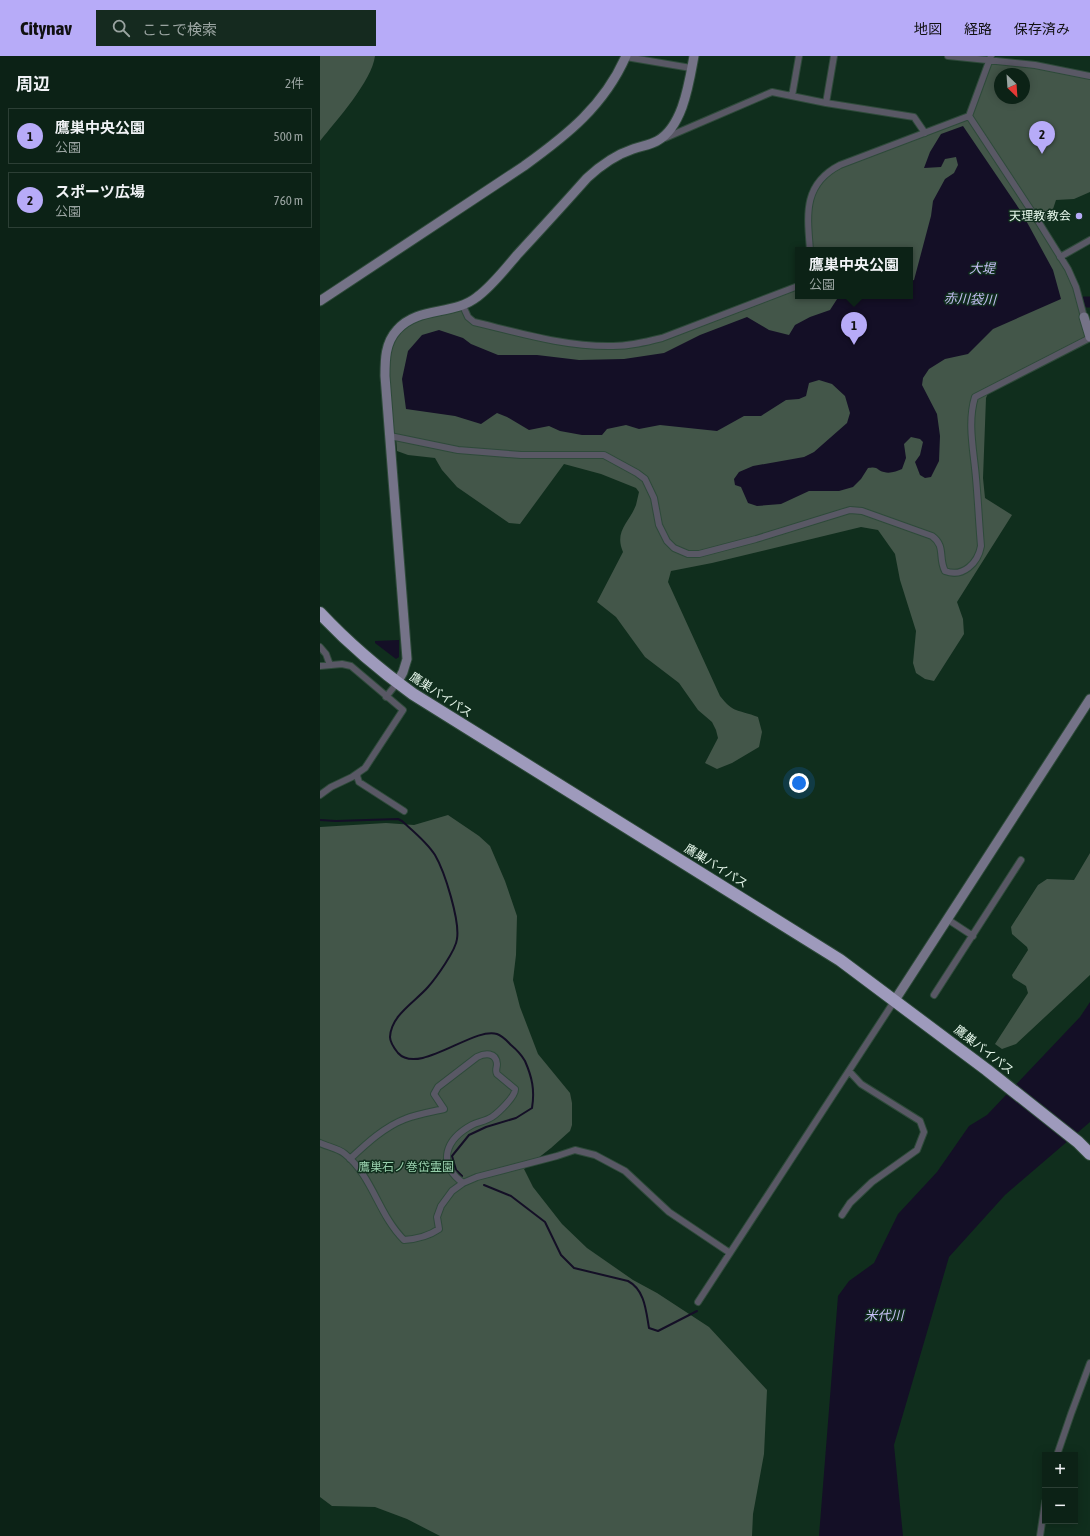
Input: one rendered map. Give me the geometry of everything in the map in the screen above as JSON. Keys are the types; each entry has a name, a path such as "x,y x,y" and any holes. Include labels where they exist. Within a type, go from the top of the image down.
{"highway":[{"name":"鷹巣バイパス","path":"320,613 354,646 396,683 840,960 987,1070 1078,1142 1090,1154"}],"street":[{"path":"320,301 524,166 553,145 592,110 608,90 626,56 691,68"},
{"path":"656,142 671,128 682,107 694,56"},
{"path":"792,96 799,56"},
{"path":"826,103 834,56"},
{"path":"948,56 990,58 1090,76"},
{"path":"810,247 808,218 810,197 823,176 833,168 840,165 925,134 969,116 990,58"},
{"path":"386,697 403,672 407,659 385,361 390,342 397,330 407,321 422,314 463,306 477,297 587,178 601,165 618,154 656,142 772,92 826,103 914,117 925,134"},
{"path":"390,436 458,450 521,455 604,454 638,473 645,479 654,498 659,525 667,541 674,548 688,554 699,554 756,539 850,510 862,511 932,536 938,541 942,553 941,564 945,571 951,574 961,573 970,566 980,554 981,546 972,440 972,406 975,398 1090,337 1076,287 1060,257 969,116"},
{"path":"1060,257 1090,240"},
{"path":"463,306 468,317 474,322 561,343 614,346 662,338 795,287"},
{"path":"320,647 326,654 330,665"},
{"path":"320,666 342,664 351,666 403,710 365,768 331,786 320,795"},
{"path":"698,1302 1090,699"},
{"path":"358,773 357,776 359,782 404,811"},
{"path":"934,995 1021,860"},
{"path":"948,919 973,936"},
{"path":"350,1159 366,1144 405,1118 444,1108 434,1094 438,1087 477,1057 482,1054 488,1054 492,1055 496,1060 497,1074 515,1089 515,1092 513,1097 493,1117 472,1125 459,1133 452,1142 447,1151 446,1159 449,1168 456,1178 463,1183"},
{"path":"842,1215 850,1203 872,1182 917,1150 924,1132 920,1121 861,1084 849,1071"},
{"path":"320,1142 344,1154 366,1177 386,1218 404,1240 416,1239 434,1233 439,1229 437,1217 441,1206 452,1191 463,1183 478,1177 575,1150 595,1154 625,1171 669,1212 730,1253"},
{"path":"1058,1452 1090,1363"},
{"path":"1040,1536 1042,1522"}],"green space":[{"path":"320,56 375,56 367,77 360,89 344,112 320,141"},
{"path":"990,59 1090,76 1090,192 1074,199 1056,200 1050,218 1040,224 1068,269 1090,337 990,389 986,398 983,478 985,498 1012,515 957,602 963,619 964,634 934,681 925,679 916,673 913,663 916,631 900,580 895,554 878,530 861,527 712,563 671,571 668,582 720,696 729,706 758,717 762,732 759,747 732,763 717,769 705,763 718,738 712,722 698,710 679,683 645,657 616,617 597,602 623,552 620,538 621,533 636,505 639,492 636,488 601,474 564,464 520,524 509,523 457,487 442,470 435,458 408,455 397,451 396,437 390,436 386,353 407,321 463,306 474,322 590,346 645,342 795,287 795,299 913,299 913,247 810,247 810,197 833,169 969,117"},
{"name":"鷹巣石ノ巻岱霊園","path":"448,815 479,836 490,846 505,881 517,916 516,955 513,980 520,1007 538,1054 570,1093 572,1103 572,1125 570,1131 524,1169 533,1187 562,1224 587,1248 633,1280 657,1293 709,1327 767,1390 764,1454 753,1514 752,1536 440,1536 407,1519 375,1507 332,1506 320,1497 320,827 386,823 414,825"},
{"path":"1090,853 1090,975 1016,1044 1002,1049 995,1044 1028,993 1026,986 1013,978 1012,975 1028,950 1027,947 1012,934 1011,927 1038,885 1047,879 1074,880"}],"water":[{"name":"大堤","path":"963,126 1022,213 1053,270 1061,299 993,329 968,354 945,359 929,369 923,378 922,385 937,414 940,436 939,461 931,477 925,478 920,475 915,462 920,455 923,442 920,439 911,437 904,444 906,458 902,469 886,473 876,468 868,468 861,479 853,487 839,491 809,491 781,504 757,506 748,503 741,487 735,485 734,479 739,472 753,466 804,457 814,452 847,423 850,413 845,396 832,384 819,380 809,383 806,396 799,399 786,400 761,416 744,416 717,431 660,425 639,429 626,425 607,429 602,435 582,435 560,431 549,426 529,430 497,413 481,424 455,416 406,409 402,379 408,351 422,335 439,330 463,338 471,344 498,355 537,355 579,360 624,359 664,353 700,335 747,317 769,330 789,335 795,325 810,317 830,310 837,299 913,299 913,280 931,216 933,201 945,179 954,173 958,165 956,157 945,159 941,167 924,168 930,152 941,134"},
{"path":"399,640 399,657 396,659 375,643 375,641"},
{"name":"米代川","path":"1090,1002 1090,1122 1005,1195 949,1257 894,1445 903,1536 819,1536 838,1296 849,1281 874,1263 898,1214 937,1172 969,1126 987,1115 1080,1017"}],"waterway":[{"name":"赤川袋川","path":"1083,302 1090,302"},
{"path":"320,820 336,821 398,819 402,821 432,850 447,884 456,921 456,944 432,983 423,993 404,1009 391,1029 390,1039 392,1045 398,1053 407,1058 419,1059 487,1033 501,1036 519,1052 525,1061 533,1089 532,1108 516,1118 486,1127 469,1135 452,1156 456,1170 462,1176"},
{"path":"484,1185 511,1196 545,1222 561,1255 574,1268 628,1281 634,1285 644,1302 649,1328 658,1331 697,1311"}],"place":[{"name":"スポーツ広場","path":"1042,154"},
{"name":"天理教 教会","path":"1079,216"},
{"name":"鷹巣中央公園","path":"854,345"}]}
